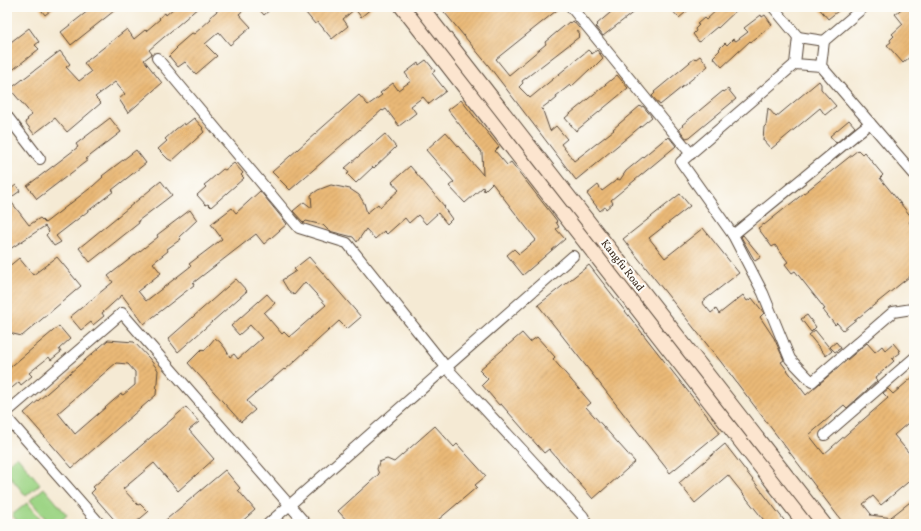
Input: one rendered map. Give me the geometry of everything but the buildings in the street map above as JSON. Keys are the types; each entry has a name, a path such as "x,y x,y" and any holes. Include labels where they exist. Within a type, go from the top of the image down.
{"main road":[{"name":"Kangfu Road","path":"402,7 805,524"},
{"name":"Kangfu Road","path":"421,7 824,524"}],"street":[{"path":"571,7 690,154"},
{"path":"773,7 798,37 824,41"},
{"path":"821,66 824,41 864,7"},
{"path":"798,37 795,64 681,162 733,236 763,292 790,360 812,382 893,312 912,309"},
{"path":"157,58 299,228 347,243 446,367 583,516 587,524"},
{"path":"795,64 821,66 914,174"},
{"path":"7,116 40,159"},
{"path":"733,236 870,123"},
{"path":"268,524 573,256"},
{"path":"7,412 122,313 306,524"},
{"path":"825,435 914,358"},
{"path":"7,418 100,524"}],"green space":[{"path":"17,456 40,484 26,496 7,473 7,465"},
{"path":"44,488 67,515 58,524 50,524 30,500"},
{"path":"27,503 45,524 20,524 12,515"}]}
